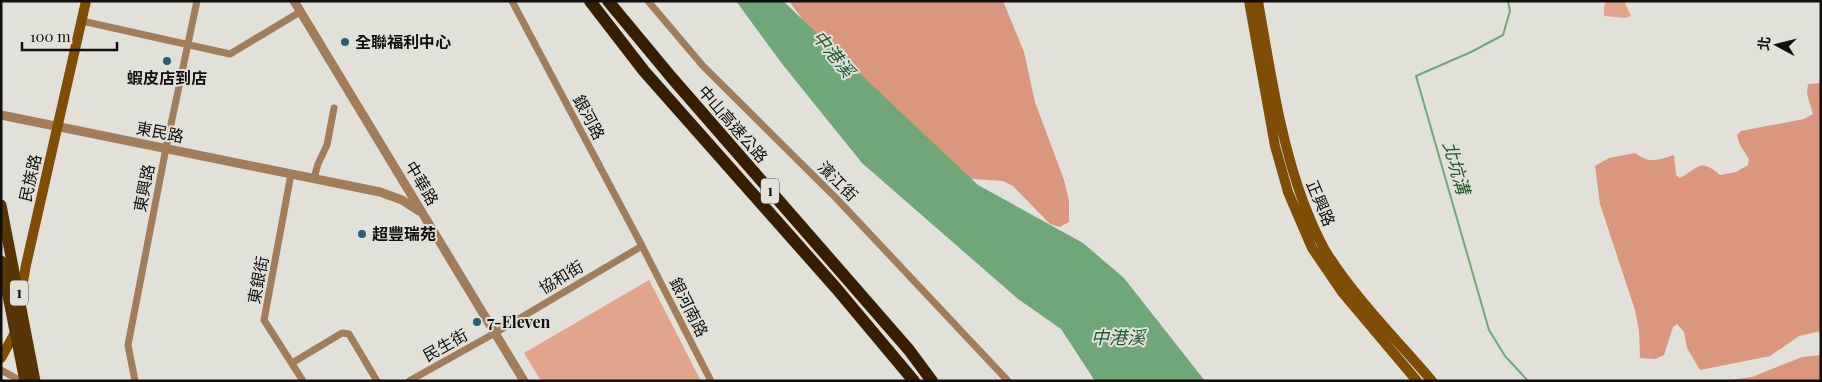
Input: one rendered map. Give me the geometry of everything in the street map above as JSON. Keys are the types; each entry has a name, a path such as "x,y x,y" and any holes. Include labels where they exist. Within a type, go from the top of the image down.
{"highway":[{"name":"中山高速公路","path":"590,1 644,71 836,288 914,381"},
{"name":"中山高速公路","path":"608,1 672,78 903,343 932,381"}],"main road":[{"name":"民族路","path":"1,358 16,334 26,265 86,1"},
{"name":"正興路","path":"1250,1 1275,146 1288,192 1312,248 1342,292 1417,381"},
{"name":"正興路","path":"1258,1 1278,111 1293,175 1311,222 1327,254 1348,283 1432,381"},
{"name":"1","path":"1,205 35,381"},
{"name":"1","path":"1,261 25,381"}],"street":[{"name":"東興路","path":"135,381 128,345 197,1"},
{"name":"中華路","path":"294,1 524,381"},
{"name":"銀河路","path":"512,1 642,246"},
{"name":"濱江街","path":"648,1 703,66 836,198 1008,381"},
{"path":"82,21 230,54 300,12"},
{"path":"314,178 327,145 334,108"},
{"name":"東民路","path":"1,115 380,192 402,200 424,214"},
{"name":"東銀街","path":"291,174 264,320 303,381"},
{"name":"協和街","path":"495,333 642,246"},
{"name":"銀河南路","path":"642,246 711,381"},
{"path":"292,363 342,333 349,334 377,381"},
{"name":"民生街","path":"409,381 495,333"},
{"path":"1,370 21,381"}],"shaded area":[{"path":"789,1 1003,1 1024,52 1035,102 1064,180 1069,201 1069,222 1060,227 1050,224 1013,186 1003,181 972,179 954,172 803,20"},
{"path":"1607,1 1624,1 1631,16 1626,18 1604,16 1604,6"},
{"path":"1821,83 1821,331 1799,336 1770,356 1700,370 1687,348 1684,332 1677,324 1673,327 1664,355 1655,359 1640,358 1639,331 1635,310 1600,204 1595,166 1609,158 1635,153 1649,160 1674,155 1676,175 1680,178 1700,166 1708,167 1720,175 1736,172 1748,165 1749,159 1740,145 1737,135 1741,131 1804,119 1813,114 1807,94 1808,84"},
{"path":"649,280 701,381 541,381 524,353"},
{"path":"1821,355 1821,381 1721,381 1752,377 1802,357"}],"water":[{"name":"中港溪","path":"736,1 783,1 978,185 1083,243 1124,278 1205,381 1095,381 1061,329 1018,299 862,163 783,65"}],"waterway":[{"name":"北坑溝","path":"1508,1 1510,11 1503,35 1471,52 1416,76 1489,330 1505,356 1528,381"}],"place":[{"name":"全聯福利中心","path":"345,42"},
{"name":"蝦皮店到店","path":"167,61"},
{"name":"超豐瑞苑","path":"362,234"},
{"name":"7-Eleven","path":"477,322"}]}
